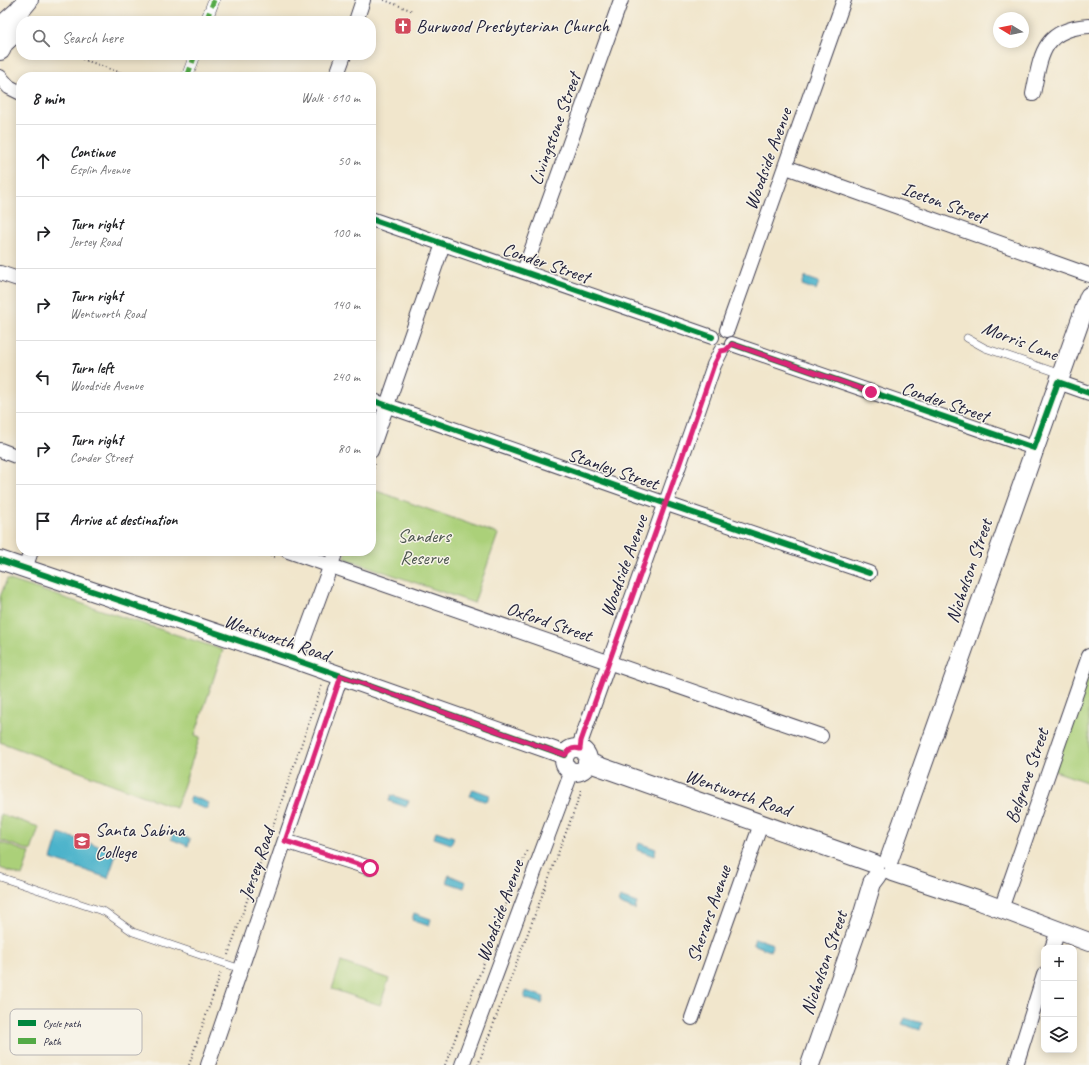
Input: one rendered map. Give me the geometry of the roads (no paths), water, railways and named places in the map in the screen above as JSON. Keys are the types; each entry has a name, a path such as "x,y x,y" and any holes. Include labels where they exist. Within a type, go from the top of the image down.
{"main road":[{"path":"0,28 18,12 28,0"},
{"path":"31,16 42,0"},
{"path":"0,50 3,43 16,31"}],"street":[{"path":"208,16 214,0"},
{"path":"358,16 363,0"},
{"name":"Livingstone Street","path":"524,271 622,0"},
{"name":"Woodside Avenue","path":"727,330 844,0"},
{"path":"1033,94 1040,61 1050,40 1063,31 1089,26"},
{"path":"189,72 193,60"},
{"path":"338,72 342,60"},
{"path":"0,77 9,86 16,90"},
{"name":"Iceton Street","path":"786,167 1089,275"},
{"name":"Conder Street","path":"376,221 712,337"},
{"path":"376,447 386,405 443,244"},
{"path":"0,273 16,278"},
{"name":"Nicholson Street","path":"810,1065 872,883 884,868 1088,300"},
{"path":"718,330 727,330 732,336 726,348 716,350 711,342 712,337 718,330"},
{"name":"Conder Street","path":"726,348 1034,448"},
{"name":"Woodside Avenue","path":"462,1065 576,759 609,662 667,504 714,365 726,348"},
{"path":"1060,378 1089,393"},
{"name":"Stanley Street","path":"376,402 869,573"},
{"path":"0,450 16,456"},
{"path":"25,569 29,556"},
{"name":"Oxford Street","path":"302,556 821,736"},
{"path":"296,660 334,556"},
{"name":"Wentworth Road","path":"0,560 296,660 1001,909 1089,942"},
{"name":"Belgrave Street","path":"1001,909 1089,656"},
{"name":"Jersey Road","path":"208,1065 341,676"},
{"name":"Sherars Avenue","path":"692,1018 761,824"},
{"path":"285,841 370,868"},
{"path":"1053,945 1058,931"},
{"path":"1016,1065 1042,981"}],"lane":[{"name":"Morris Lane","path":"967,338 984,348 1060,378"},
{"path":"0,877 106,912 133,932 241,969"}],"water":[{"path":"805,277 819,282 816,290 802,285"},
{"path":"473,789 490,795 487,802 470,796"},
{"path":"391,795 409,801 406,807 389,801"},
{"path":"191,796 209,803 206,809 189,803"},
{"path":"436,831 454,837 451,844 434,838"},
{"path":"59,833 117,852 108,878 51,859"},
{"path":"173,833 190,839 188,846 171,839"},
{"path":"639,843 656,849 654,856 637,850"},
{"path":"449,875 466,882 464,888 446,882"},
{"path":"620,897 637,903 635,910 618,903"},
{"path":"414,913 431,919 429,926 412,920"},
{"path":"755,938 773,944 770,951 753,944"},
{"path":"526,991 544,997 542,1004 524,998"},
{"path":"905,1018 922,1023 920,1030 902,1024"}],"place":[{"name":"Burwood Presbyterian Church","path":"403,26"},
{"name":"Santa Sabina College","path":"82,841"}],"park label":[{"name":"Sanders Reserve","path":"424,547"}]}
